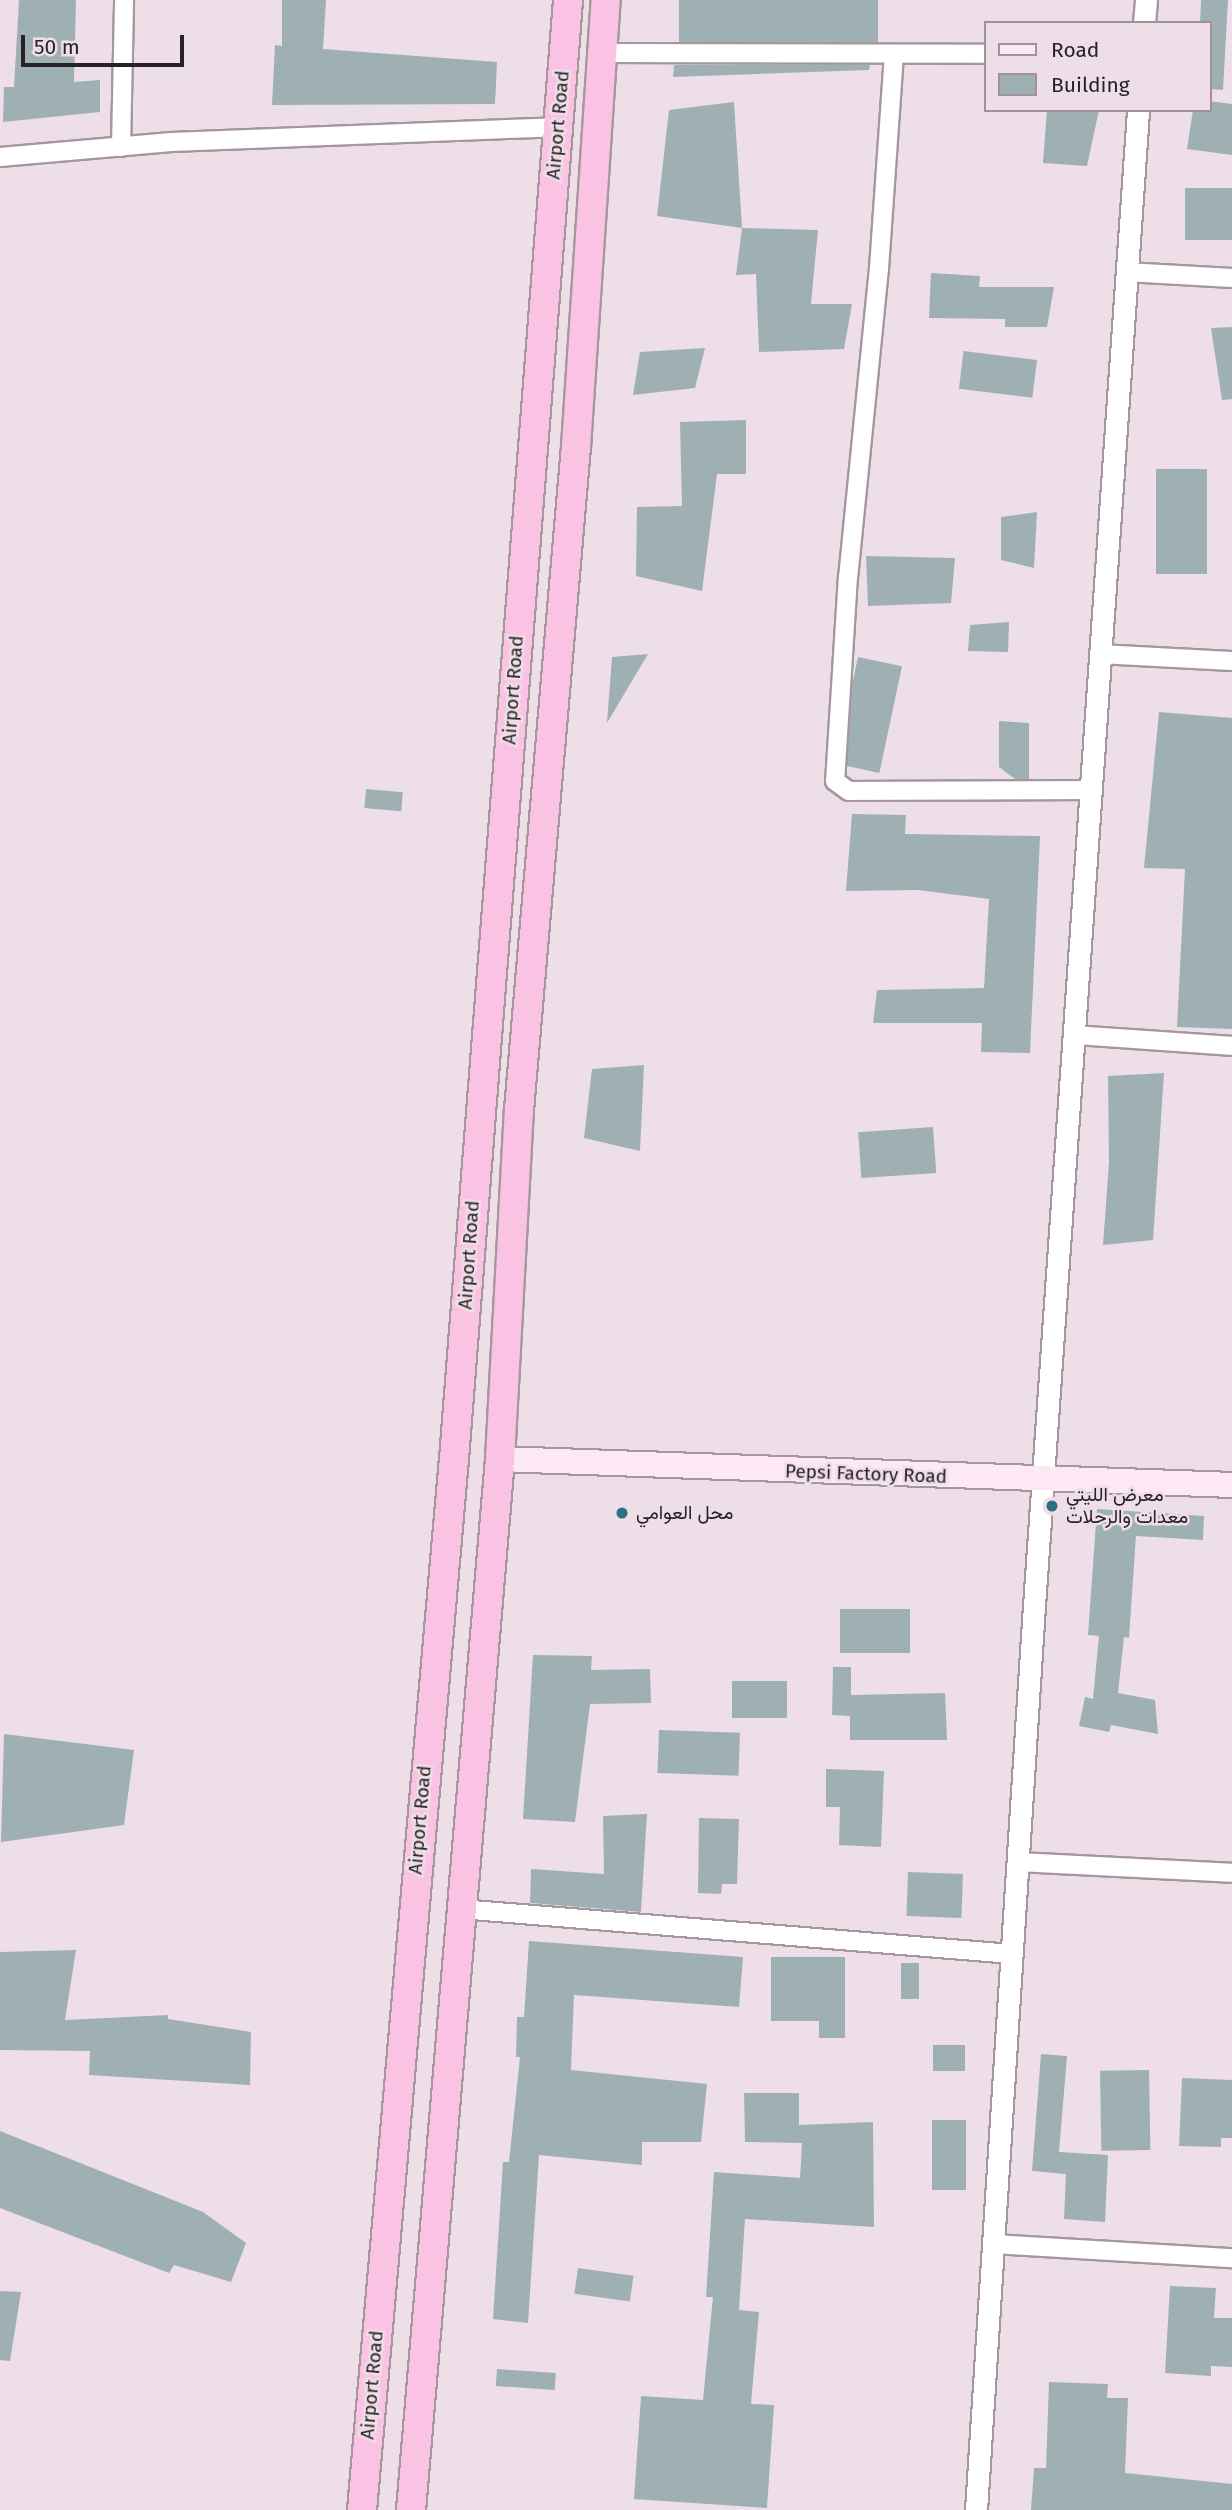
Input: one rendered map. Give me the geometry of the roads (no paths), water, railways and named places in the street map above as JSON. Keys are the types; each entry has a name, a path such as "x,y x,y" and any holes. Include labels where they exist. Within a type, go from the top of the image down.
{"highway":[{"name":"Airport Road","path":"362,2510 455,1446 568,0"},
{"name":"Airport Road","path":"411,2510 500,1459 527,1007 576,447 606,0"},
{"path":"531,449 576,447"}],"main road":[{"name":"Pepsi Factory Road","path":"500,1459 1232,1485"}],"street":[{"path":"121,147 124,0"},
{"path":"1144,21 1146,0"},
{"path":"602,53 984,54"},
{"path":"894,54 879,268 848,576 835,781 849,791 1092,790"},
{"path":"976,2510 1017,1862 1138,112"},
{"path":"0,157 121,147 558,127"},
{"path":"1126,272 1232,278"},
{"path":"1099,654 1232,661"},
{"path":"1075,1035 1232,1046"},
{"path":"1017,1862 1232,1873"},
{"path":"460,1909 1012,1954"},
{"path":"994,2244 1232,2258"}],"place":[{"name":"معرض الليتي معدات والرحلات","path":"1052,1506"},
{"name":"محل العوامي","path":"622,1513"}]}
